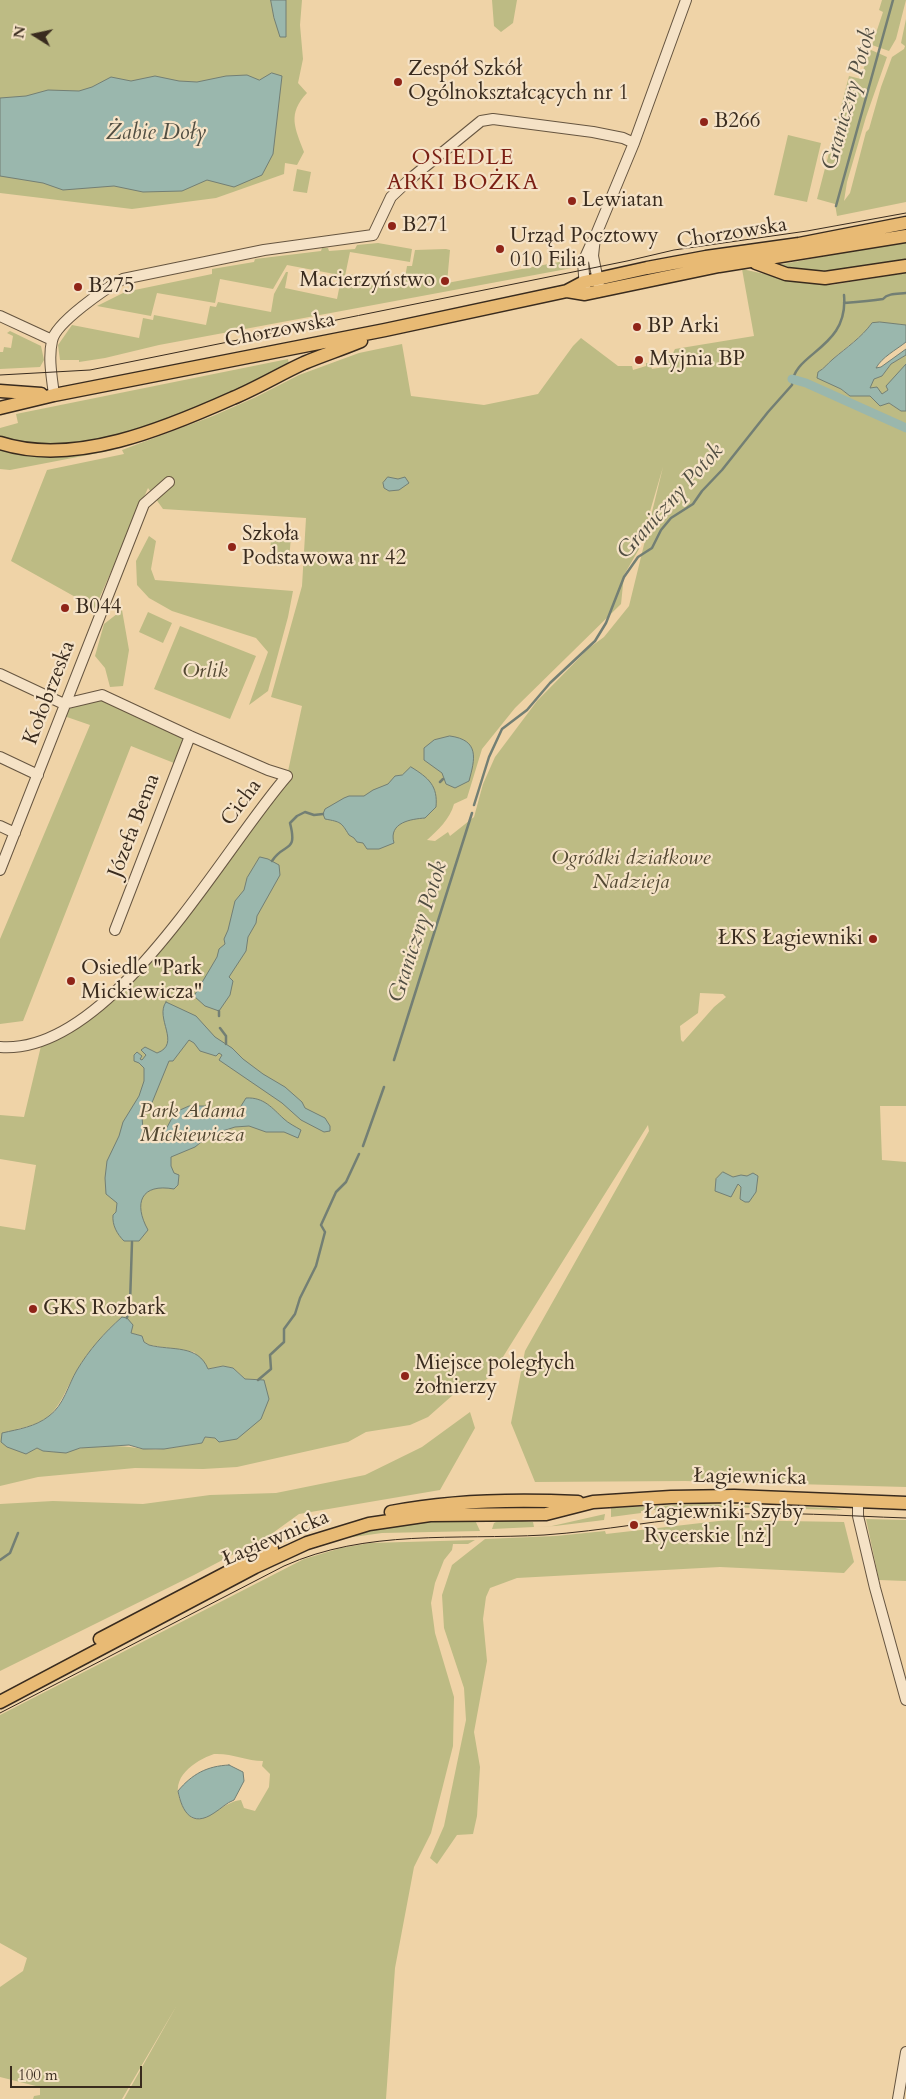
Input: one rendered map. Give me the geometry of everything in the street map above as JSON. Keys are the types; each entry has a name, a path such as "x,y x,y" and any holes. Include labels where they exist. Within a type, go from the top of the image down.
{"main road":[{"name":"Chorzowska","path":"0,408 54,395 385,330 585,288 706,257 799,244 906,223"},
{"name":"Chorzowska","path":"598,285 906,236"},
{"path":"751,262 786,274 825,278 906,266"},
{"path":"0,443 42,451 81,448 160,428 234,398 304,363 385,330"},
{"path":"0,391 54,395"},
{"name":"Łagiewnicka","path":"0,1692 251,1558 305,1535 368,1516 429,1506 527,1501 593,1502 708,1496 906,1503"},
{"name":"Łagiewnicka","path":"0,1702 255,1567 328,1536 369,1524 403,1518 430,1515 541,1515 593,1502"}],"street":[{"path":"585,288 583,262 634,143 686,0"},
{"path":"54,395 51,360 52,340 59,329 83,306 123,279 264,250 373,235 391,197 481,121 493,119 593,132 623,138 634,143"},
{"path":"595,237 593,256 598,285"},
{"path":"0,316 52,340"},
{"name":"Kołobrzeska","path":"0,870 144,504 169,482"},
{"path":"0,674 64,704"},
{"name":"Cicha","path":"0,1047 15,1048 56,1036 82,1018 140,968 182,917 270,795 287,776 268,770 190,736 102,695 64,704"},
{"name":"Józefa Bema","path":"115,930 190,736"},
{"path":"0,757 38,775"},
{"path":"0,826 15,834"},
{"path":"858,1502 858,1516 863,1538 906,1700"},
{"path":"898,2099 906,2052"}],"green space":[{"path":"0,0 302,0 300,25 303,59 298,83 307,93 297,108 295,121 304,152 297,165 285,163 284,174 216,198 132,209 0,193"},
{"path":"492,0 517,0 513,23 501,32 494,26"},
{"path":"882,0 906,0 896,39 889,51 872,45 883,12 879,10"},
{"path":"906,19 906,202 837,216 835,204 817,199 849,76 861,79 871,50 887,57 866,117 847,182 844,201 850,193 866,132 869,129 892,57 904,49 905,46 901,43"},
{"path":"788,135 821,143 807,202 774,195"},
{"path":"297,169 311,172 307,193 293,191"},
{"path":"906,241 906,261 844,270 810,271 778,265"},
{"path":"378,243 412,249 410,262 350,252 345,276 287,265 273,289 220,279 215,303 157,293 151,316 97,306 125,292 212,274 212,269 254,262 255,259 321,251 322,248 328,248 329,251 355,249 357,245"},
{"path":"415,250 450,250 447,283 570,260 572,268 159,345 105,358 79,362 79,360 60,360 58,345 72,325 139,338 143,318 153,320 154,315 206,325 210,306 216,307 218,302 271,312 274,294 286,272 288,272 285,288 337,299 341,279 347,280 348,274 404,284 407,266 412,266"},
{"path":"742,269 801,282 831,285 906,273 906,325 872,323 859,338 818,372 850,396 870,396 889,403 901,411 906,411 906,1106 880,1106 882,1160 906,1162 906,1487 685,1481 535,1482 511,1423 525,1351 649,1131 648,1125 491,1376 472,1390 454,1394 428,1417 410,1425 366,1432 348,1442 237,1467 203,1469 135,1468 38,1477 0,1486 0,1226 25,1230 36,1165 0,1159 0,1115 24,1117 41,1046 140,968 287,776 302,706 271,697 302,586 306,518 163,509 148,488 95,608 11,561 47,470 124,454 122,450 213,416 299,375 359,353 402,344 411,396 484,405 538,394 581,338 618,366 632,366 633,370 646,366 646,363 650,363 652,369 664,367 664,360 671,357 675,349 754,336","holes":["663,467 629,606 604,637 589,648 537,701 495,757 483,784 474,817 450,836 448,832 435,841 427,840 447,819 454,804 467,798 482,749 515,708 621,604 624,575 639,549","700,993 723,994 726,997 714,1007 683,1042 681,1040 680,1026 698,1013","122,1317 131,1333 142,1336 144,1342 149,1345 194,1352 208,1369 223,1366 233,1368 245,1379 260,1379 215,1438 205,1437 202,1443 156,1449 106,1446 49,1452 37,1448 27,1453 17,1429 31,1426 41,1421 56,1408 77,1370 97,1342"]},
{"path":"10,331 41,346 44,360 40,367 0,369 0,352 3,352 4,347 11,348 13,336 7,333"},
{"path":"906,355 906,364 886,392 882,394 870,388 873,379 882,376 891,364"},
{"path":"288,359 289,364 232,393 169,420 137,430 104,439 72,444 36,445 0,438 0,428 18,423 16,414"},
{"path":"112,447 114,450 10,470 0,469 0,449 29,454 56,455"},
{"path":"271,535 291,536 289,561 270,560"},
{"path":"149,536 156,541 151,569 155,580 293,591 268,691 249,705 268,652 256,638 172,611 149,598 137,585 136,561"},
{"path":"122,610 129,650 123,686 110,687 105,668 95,656 104,624"},
{"path":"148,612 172,623 163,643 139,632"},
{"name":"Orlik","path":"180,626 256,656 230,719 154,689"},
{"path":"71,699 101,699 184,738 174,763 131,746 23,1021 0,1024 0,939 90,725 64,716"},
{"path":"470,1412 475,1428 440,1490 299,1514 270,1535 194,1575 0,1671 0,1504 53,1501 143,1504 210,1495 276,1493 365,1475 422,1447"},
{"path":"700,1504 835,1508 843,1510 719,1507 656,1514 655,1510 641,1511 641,1513 611,1517 611,1508"},
{"path":"605,1514 604,1520 555,1526 534,1527 552,1526"},
{"path":"409,1519 475,1520 480,1531 382,1533 339,1539 301,1551 300,1549"},
{"path":"502,1519 533,1522 534,1527 492,1529 494,1523"},
{"path":"866,1519 906,1520 906,1581 879,1580"},
{"path":"727,1520 844,1522 854,1562 844,1573 720,1567 517,1578 490,1588 486,1597 483,1619 487,1661 474,1732 480,1767 477,1816 473,1834 457,1835 437,1864 430,1858 444,1826 466,1720 464,1688 444,1628 442,1595 452,1565 485,1539 556,1536 605,1531 606,1534"},
{"path":"475,1540 468,1544 453,1544 452,1550 444,1560 435,1583 431,1603 435,1633 454,1697 453,1746 431,1833 414,1867 395,1968 386,2099 124,2099 177,2005 122,2099 33,2099 34,2096 40,2095 40,2087 0,2077 0,1987 23,1971 27,1958 0,1943 0,1715 304,1559 341,1548 370,1543","holes":["214,1754 263,1761 262,1766 270,1774 269,1787 255,1811 244,1808 241,1800 234,1801 205,1817 192,1818 182,1804 178,1793 178,1785 181,1778 199,1761"]}],"water":[{"path":"271,0 286,0 286,37 280,37"},
{"name":"Żabie Doły","path":"272,73 282,76 273,154 262,175 234,187 207,180 182,191 143,192 114,186 63,190 43,183 0,176 0,98 26,96 48,90 79,91 92,87 111,77 131,81 155,76 179,81 197,82 226,76 247,75 259,80"},
{"path":"872,323 906,325 906,342 885,357 876,368 881,367 906,349 906,355 891,364 882,376 874,379 870,388 877,387 882,394 888,390 886,386 906,364 906,411 901,411 889,403 880,406 870,396 850,396 841,389 817,378 818,372 859,338"},
{"path":"388,477 398,479 405,477 409,483 399,490 389,491 384,488 383,483"},
{"path":"450,736 460,738 471,746 474,758 469,781 455,788 446,784 442,773 424,760 424,748 434,740"},
{"path":"411,767 431,783 434,788 436,807 425,818 414,819 398,826 394,830 394,843 379,849 367,849 363,843 357,842 349,835 340,823 325,819 323,814 325,809 349,796 364,796 388,784 395,776 402,775"},
{"path":"260,857 279,865 280,875 257,916 256,923 248,937 246,951 229,977 233,981 230,995 219,1011 205,1006 194,996 217,957 219,949 225,944 224,939 235,901 244,890 247,878"},
{"path":"166,1002 196,1016 215,1037 232,1048 263,1074 285,1087 302,1102 305,1108 325,1118 330,1126 330,1131 324,1132 301,1120 282,1103 219,1060 222,1055 219,1053 216,1056 200,1051 189,1040 173,1061 169,1061 149,1110 142,1117 143,1129 149,1133 164,1133 172,1118 180,1110 189,1106 206,1106 226,1117 236,1114 246,1098 252,1098 263,1101 288,1122 301,1130 298,1138 284,1132 266,1132 249,1126 235,1127 210,1135 195,1147 171,1157 171,1166 174,1173 179,1175 178,1185 174,1189 154,1189 147,1192 143,1197 141,1211 148,1230 139,1241 124,1241 117,1232 113,1222 117,1203 106,1194 107,1161 119,1136 123,1122 139,1096 144,1081 144,1068 134,1061 134,1055 137,1052 142,1056 140,1059 142,1060 146,1055 141,1050 145,1047 157,1053 164,1049 167,1043 168,1037 163,1015 163,1008"},
{"path":"723,1172 733,1177 747,1176 753,1173 758,1176 756,1192 749,1202 740,1199 741,1187 738,1184 731,1197 715,1191 716,1179"},
{"path":"122,1317 127,1318 133,1325 131,1333 142,1336 144,1342 149,1345 191,1352 204,1361 208,1369 223,1366 233,1368 245,1379 264,1380 269,1399 261,1419 237,1439 219,1442 215,1438 205,1437 202,1443 164,1449 143,1449 129,1445 80,1448 66,1453 43,1451 37,1448 26,1454 7,1447 1,1442 2,1433 21,1429 44,1420 54,1411 62,1401 77,1370 87,1356"},
{"path":"229,1765 243,1772 244,1781 234,1800 214,1813 200,1819 189,1815 182,1805 178,1791 200,1772 214,1767"}],"waterway":[{"name":"Graniczny Potok","path":"836,206 893,0"},
{"path":"844,303 883,299 890,295 906,293"},
{"name":"Graniczny Potok","path":"474,805 489,757 502,729 527,710 550,683 595,641 606,623 624,577 638,557 652,548 661,530 671,518 693,504 792,385 795,374 801,365 830,339 838,327 843,313 844,295"},
{"path":"792,379 806,383 906,428"},
{"path":"440,782 443,779"},
{"path":"272,861 291,844 292,833 290,823 297,816 305,812 314,815 323,814"},
{"name":"Graniczny Potok","path":"394,1060 472,813"},
{"path":"219,1011 219,1016"},
{"path":"220,1028 226,1036 226,1044"},
{"name":"Graniczny Potok","path":"363,1146 384,1087"},
{"name":"Graniczny Potok","path":"258,1380 271,1369 270,1355 284,1342 284,1329 295,1314 300,1298 316,1266 325,1232 321,1225 336,1192 346,1182 359,1154"},
{"path":"127,1318 130,1303 132,1242"},
{"name":"Graniczny Potok","path":"0,1560 10,1553 18,1533"}],"tram line":[{"path":"0,375 90,370 674,250 807,231 906,213"},
{"path":"0,1713 284,1566 315,1554 347,1546 379,1541 445,1537 544,1535 721,1515 790,1514 906,1518"}],"place":[{"name":"Zespół Szkół Ogólnokształcących nr 1","path":"398,82"},
{"name":"B266","path":"704,122"},
{"name":"Lewiatan","path":"572,201"},
{"name":"B271","path":"392,226"},
{"name":"Urząd Pocztowy 010 Filia","path":"500,249"},
{"name":"Macierzyństwo","path":"445,281"},
{"name":"B275","path":"78,287"},
{"name":"BP Arki","path":"637,327"},
{"name":"Myjnia BP","path":"639,360"},
{"name":"Szkoła Podstawowa nr 42","path":"232,547"},
{"name":"B044","path":"65,608"},
{"name":"ŁKS Łagiewniki","path":"873,939"},
{"name":"Osiedle \"Park Mickiewicza\"","path":"71,981"},
{"name":"GKS Rozbark","path":"33,1309"},
{"name":"Miejsce poległych żołnierzy","path":"405,1376"},
{"name":"Łagiewniki Szyby Rycerskie [nż]","path":"634,1525"}],"district":[{"name":"OSIEDLE ARKI BOŻKA","path":"463,172"}],"park label":[{"name":"Ogródki działkowe Nadzieja","path":"631,871"},
{"name":"Park Adama Mickiewicza","path":"192,1124"}]}
